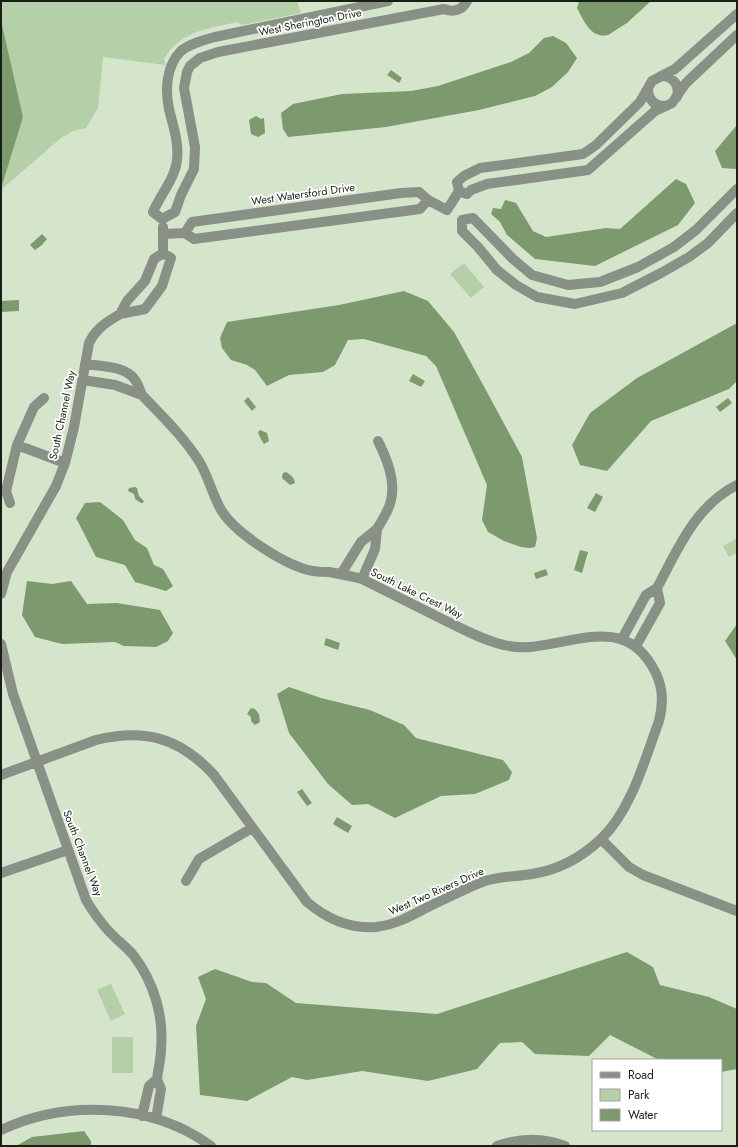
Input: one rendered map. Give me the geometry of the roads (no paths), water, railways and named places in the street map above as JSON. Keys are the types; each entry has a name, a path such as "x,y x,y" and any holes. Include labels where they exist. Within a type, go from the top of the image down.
{"street":[{"name":"West Sherington Drive","path":"174,61 181,52 194,44 215,37 388,1"},
{"name":"West Sherington Drive","path":"162,219 175,212 181,194 194,169 195,147 184,88 187,72 190,66 200,58 218,52 441,5 454,11 459,10 467,1"},
{"path":"459,191 456,182 480,168 583,154 596,145 640,102 652,81 675,70 737,14"},
{"path":"459,191 467,194 471,190 487,184 588,170 654,111 672,103 686,82 737,35"},
{"name":"South Channel Way","path":"164,253 162,219 153,212 158,200 170,181 177,161 177,140 169,107 167,85 169,72 174,61"},
{"path":"661,76 673,80 678,88 677,97"},
{"path":"648,88 649,97 652,101 659,106 668,105"},
{"name":"West Watersford Drive","path":"185,233 192,222 401,193 419,192 428,200 462,220 473,218 513,259 532,274 568,285 600,282 638,267 674,247 696,230 737,189"},
{"path":"447,210 459,191"},
{"path":"163,234 185,233 194,239 420,209 428,200"},
{"path":"462,220 462,232 478,247 497,270 516,285 537,297 575,304 622,293 662,273 708,243 737,213"},
{"name":"South Channel Way","path":"120,314 128,301 145,282 154,259 164,253"},
{"name":"South Channel Way","path":"1,594 7,572 56,486 65,463 83,380 89,343 94,333 99,328 120,314 145,309 162,286 171,258 164,253"},
{"name":"South Lake Crest Way","path":"85,364 123,370 135,378 142,395 183,438 200,462 220,508 231,523 261,546 308,570 341,574 362,579 481,638 518,648 568,640"},
{"name":"South Lake Crest Way","path":"83,380 115,385 142,395"},
{"path":"10,503 6,490 17,445 34,407 44,398"},
{"path":"362,579 375,550 378,529 390,503 392,485 387,460 378,441"},
{"path":"17,445 65,463"},
{"path":"622,639 646,595 657,588 693,522 719,497 737,485"},
{"path":"341,574 361,542 378,529"},
{"path":"636,646 660,603 657,588"},
{"name":"West Two Rivers Drive","path":"1,775 96,740 112,736 136,735 162,740 183,749 204,764 214,775 307,902 329,918 344,924 362,927 377,927 399,922 464,889 505,877 534,874 556,868 576,858 602,839 626,806 656,728 662,708 663,697 661,685 650,662 636,646 622,639 603,636 589,636 568,640"},
{"name":"South Channel Way","path":"1,644 13,694 86,900 106,928 133,956 145,972 156,999 161,1023 161,1050 156,1079 149,1086 142,1116"},
{"path":"186,881 198,859 252,828"},
{"path":"602,839 629,867 643,875 737,911"},
{"path":"1,874 68,850"},
{"name":"South Channel Way","path":"156,1079 161,1089 156,1119"},
{"path":"1,1130 35,1117 68,1111 106,1110 156,1119 194,1135 211,1146"},
{"path":"497,1146 522,1139 538,1139 555,1142 565,1146"}],"water":[{"path":"579,1 651,1 627,23 608,35 602,36 593,32 585,23 577,8"},
{"path":"1,20 23,117 1,189"},
{"path":"553,36 566,43 577,58 568,72 552,87 535,96 479,110 386,127 288,137 283,129 281,113 293,104 342,94 411,91 438,86 511,62 529,53 544,38"},
{"path":"391,70 402,78 399,83 387,75"},
{"path":"256,116 261,119 264,118 265,133 258,137 251,134 249,120"},
{"path":"737,125 737,168 722,168 715,151"},
{"path":"676,179 686,184 695,203 678,225 595,266 535,259 507,235 500,222 491,214 493,208 501,209 505,200 516,203 533,231 546,237 606,228 620,229"},
{"path":"42,234 47,239 35,250 30,245"},
{"path":"404,291 428,301 454,332 522,457 537,538 535,547 521,547 504,541 488,532 482,520 487,485 436,366 426,356 364,339 348,340 335,365 323,372 289,375 267,386 255,370 247,365 231,360 222,348 220,338 227,322 339,305"},
{"path":"19,300 19,311 1,312 1,301"},
{"path":"737,323 737,381 729,389 651,421 607,471 580,465 572,445 590,413 637,378"},
{"path":"413,374 425,381 421,387 409,381"},
{"path":"248,397 256,407 252,411 244,401"},
{"path":"728,398 732,403 720,412 716,407"},
{"path":"260,430 267,433 269,441 264,444 258,432"},
{"path":"286,472 292,476 295,483 290,485 282,478 283,473"},
{"path":"129,488 137,488 139,496 144,501 143,503 135,499 134,494 128,491"},
{"path":"596,493 603,497 595,512 587,508"},
{"path":"100,502 123,520 135,540 147,548 154,565 163,569 173,586 166,591 135,582 125,565 96,557 76,518 85,503"},
{"path":"580,550 588,552 582,573 574,570"},
{"path":"546,569 548,575 536,579 534,573"},
{"path":"27,581 52,584 71,581 87,604 117,603 160,610 173,633 168,641 156,647 124,646 115,642 62,644 35,637 22,615"},
{"path":"737,624 737,660 725,641"},
{"path":"326,638 340,643 338,650 324,645"},
{"path":"289,687 321,698 370,710 404,725 416,738 503,760 512,772 509,780 475,794 441,796 395,818 368,804 352,805 328,784 289,733 277,694"},
{"path":"251,708 255,709 259,714 260,722 255,725 251,721 251,717 247,714"},
{"path":"302,789 312,803 307,806 297,792"},
{"path":"337,817 352,826 348,833 333,824"},
{"path":"627,952 653,967 660,985 709,997 737,1009 737,1069 722,1072 722,1059 657,1059 610,1035 589,1056 535,1054 522,1042 500,1043 477,1069 428,1081 362,1071 307,1080 292,1077 247,1101 200,1095 196,1026 206,999 198,977 215,969 252,982 266,983 296,1003 437,1014"},
{"path":"84,1131 91,1141 91,1146 16,1146 32,1137"}]}
